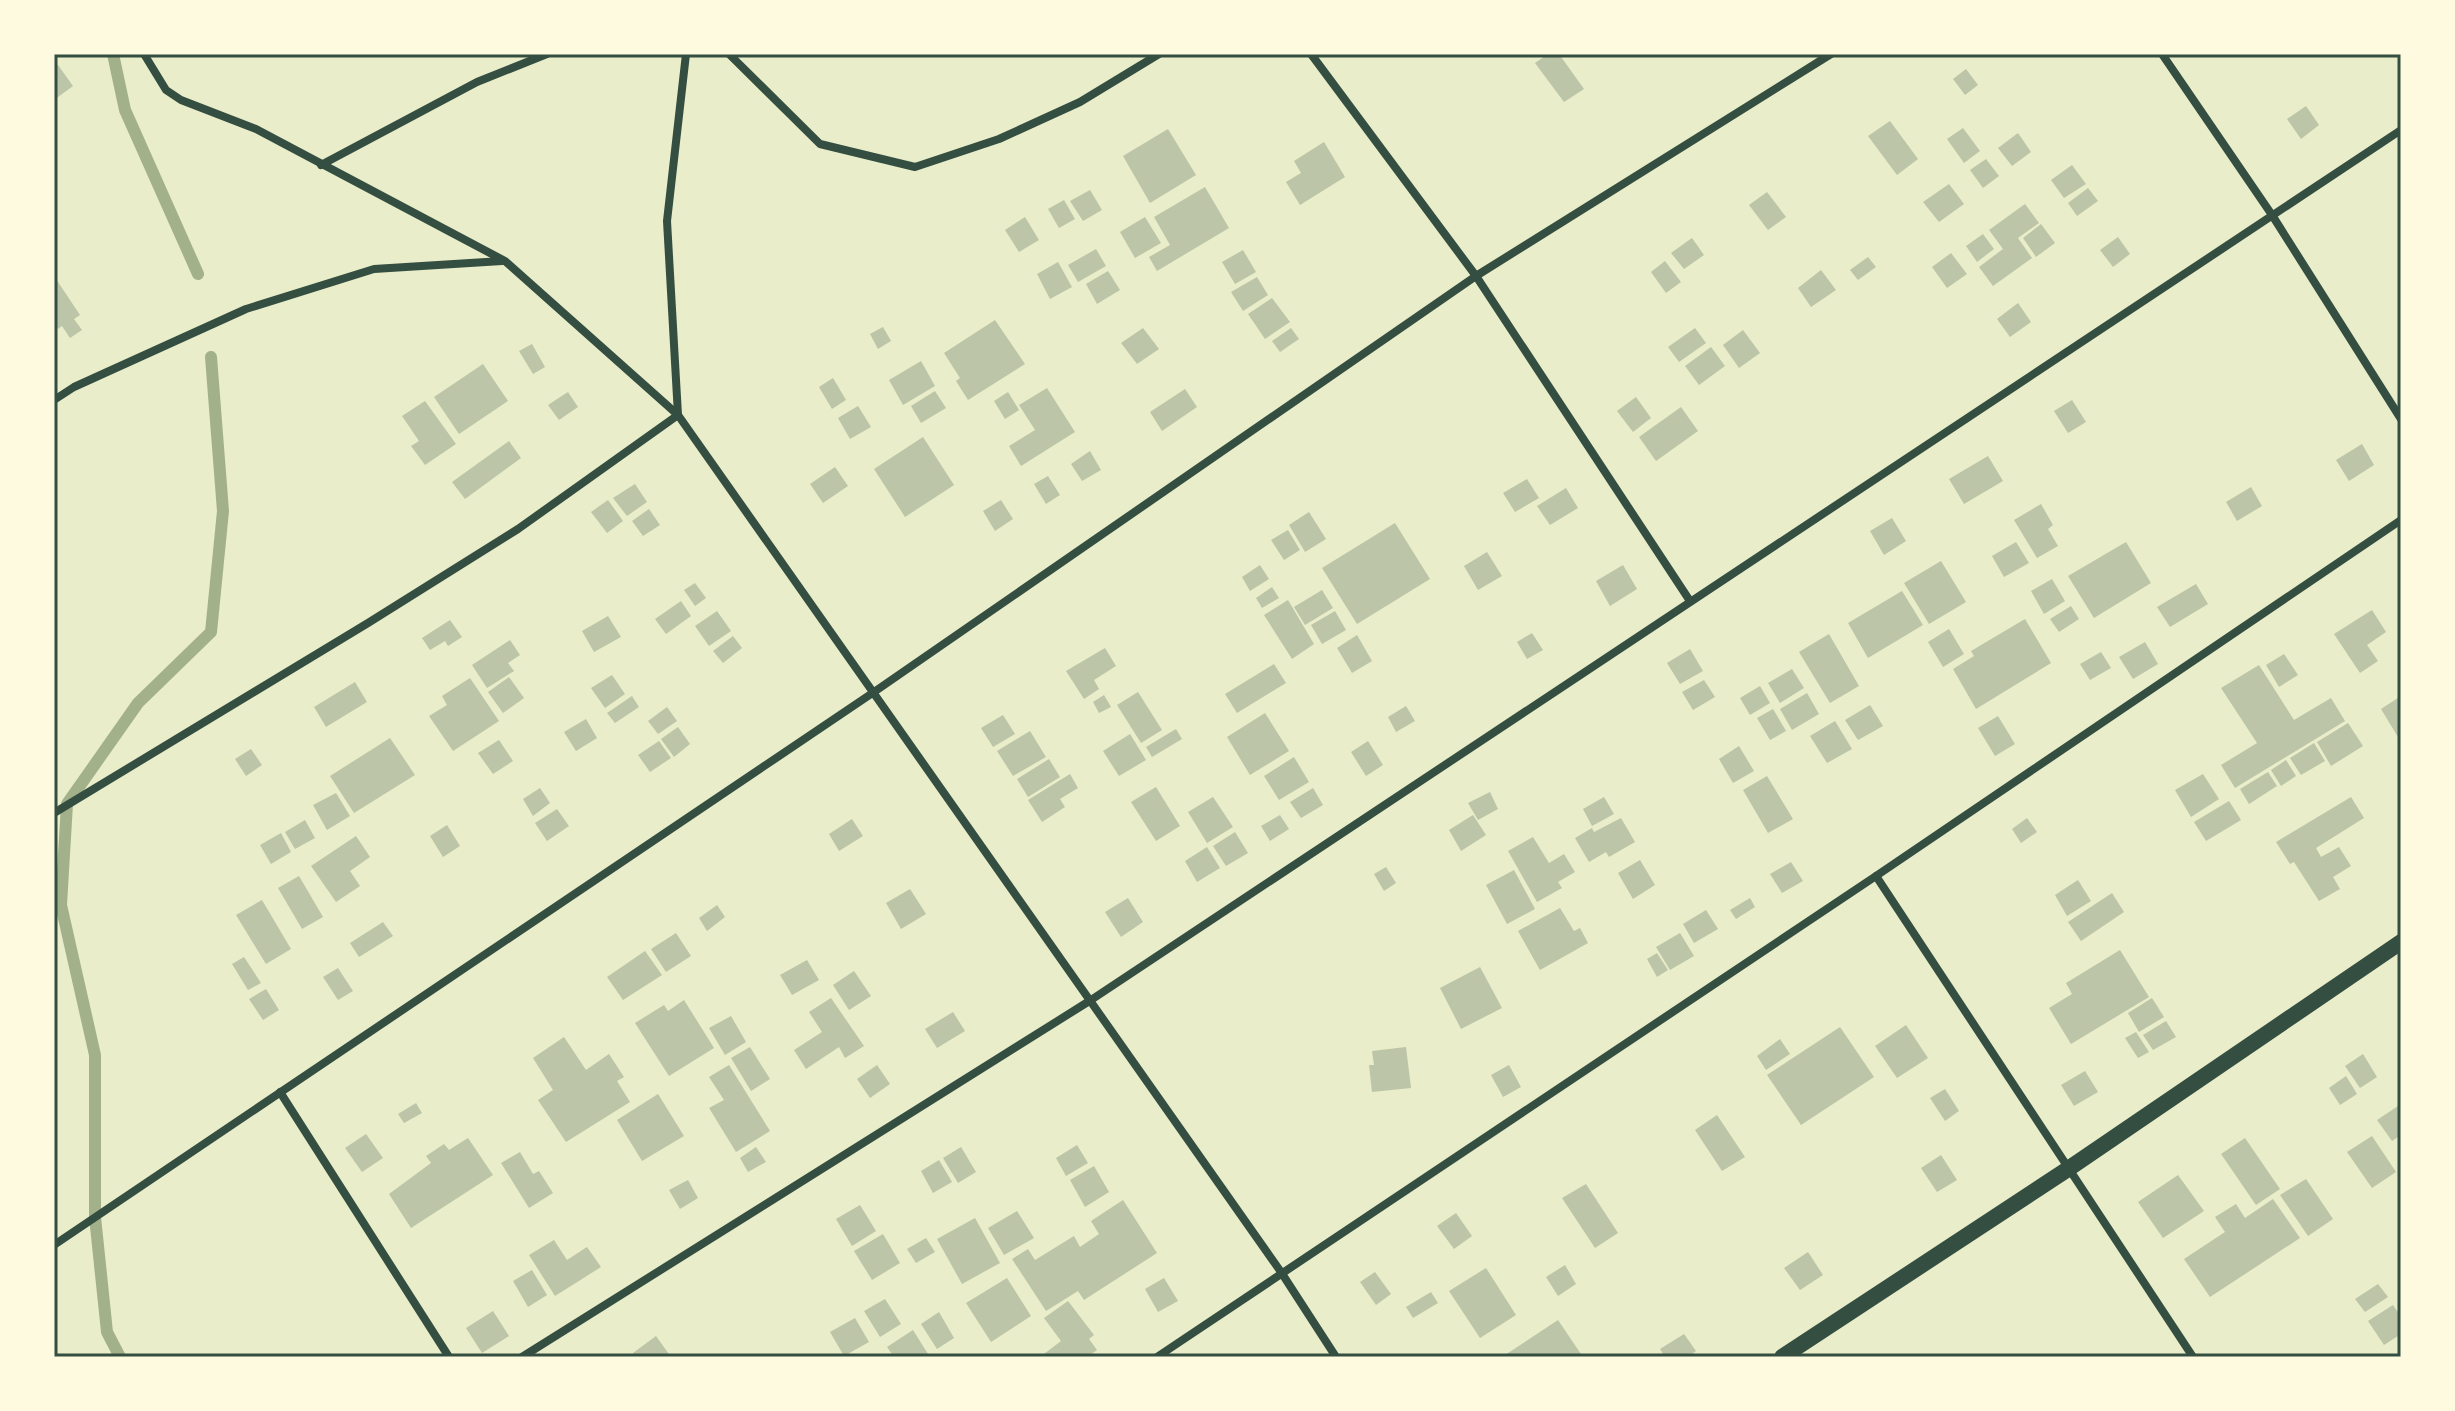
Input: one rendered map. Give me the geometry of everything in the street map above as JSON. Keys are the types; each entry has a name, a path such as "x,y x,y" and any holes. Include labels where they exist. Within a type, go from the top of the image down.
{"main road":[{"path":"1782,1357 2068,1169 2401,942"}],"street":[{"path":"144,54 166,90 181,100 256,129 505,261 678,415 1281,1272 1336,1357"},
{"path":"321,165 477,82 547,54"},
{"path":"678,415 667,221 686,54"},
{"path":"729,54 820,144 915,167 999,139 1080,102 1159,54"},
{"path":"1311,54 1476,276 1690,601"},
{"path":"54,1245 874,692 1476,276 1831,54"},
{"path":"2162,54 2272,215 2401,419"},
{"path":"522,1357 1091,1000 2401,130"},
{"path":"54,400 74,387 246,309 374,269 505,261"},
{"path":"54,813 518,529 678,415"},
{"path":"1157,1357 2401,520"},
{"path":"1876,876 2193,1357"},
{"path":"280,1092 449,1357"}],"building":[{"path":"1548,54 1559,54 1584,89 1564,102 1535,63"},
{"path":"58,65 73,86 54,100 54,68"},
{"path":"1966,69 1978,85 1965,95 1953,79"},
{"path":"2306,106 2319,125 2301,139 2287,119"},
{"path":"1890,121 1918,159 1897,175 1868,136"},
{"path":"1963,128 1980,151 1964,163 1947,139"},
{"path":"1168,129 1196,175 1150,203 1123,156"},
{"path":"2018,133 2031,152 2012,166 1998,148"},
{"path":"1324,142 1345,177 1300,205 1286,182 1301,173 1294,161"},
{"path":"1986,159 1999,176 1983,188 1970,170"},
{"path":"2072,165 2086,184 2064,198 2051,180"},
{"path":"1949,184 1964,204 1939,222 1923,202"},
{"path":"1205,187 1229,228 1157,271 1149,257 1170,245 1154,217"},
{"path":"2088,188 2098,201 2077,216 2068,203"},
{"path":"1090,190 1102,210 1083,221 1070,201"},
{"path":"1767,192 1786,217 1768,230 1749,205"},
{"path":"1064,200 1075,219 1059,228 1048,209"},
{"path":"2025,204 2039,223 2018,238 2032,258 1993,286 1979,267 2003,249 1989,230"},
{"path":"1025,217 1039,240 1019,252 1005,230"},
{"path":"1145,217 1161,243 1135,258 1120,232"},
{"path":"2041,224 2055,243 2036,257 2023,238"},
{"path":"1983,234 1994,249 1977,262 1966,246"},
{"path":"2118,237 2130,254 2113,267 2100,250"},
{"path":"1692,238 1704,255 1684,269 1671,253"},
{"path":"1096,249 1106,266 1078,282 1068,265"},
{"path":"1243,250 1256,272 1235,284 1222,262"},
{"path":"1951,253 1967,274 1947,288 1932,267"},
{"path":"1868,257 1876,267 1858,280 1850,270"},
{"path":"1665,261 1681,282 1666,293 1651,272"},
{"path":"1058,262 1072,287 1050,299 1037,274"},
{"path":"1821,270 1836,290 1811,307 1798,288"},
{"path":"1108,271 1120,290 1097,304 1086,284"},
{"path":"54,276 80,315 74,319 82,330 70,338 62,326 58,329 54,323"},
{"path":"1257,277 1268,295 1243,311 1231,292"},
{"path":"1272,298 1290,322 1265,339 1248,314"},
{"path":"2018,303 2031,322 2010,337 1997,319"},
{"path":"995,320 1025,364 968,400 956,381 960,378 944,353"},
{"path":"883,327 891,341 878,349 870,334"},
{"path":"1143,328 1159,349 1137,364 1121,343"},
{"path":"1291,328 1299,339 1280,352 1272,341"},
{"path":"1695,328 1706,343 1679,362 1668,347"},
{"path":"1743,330 1760,353 1739,368 1723,345"},
{"path":"532,344 545,367 533,374 519,351"},
{"path":"1711,347 1725,366 1699,385 1685,366"},
{"path":"921,361 935,386 903,405 889,380"},
{"path":"483,364 508,401 459,434 434,397"},
{"path":"833,378 846,400 832,409 819,387"},
{"path":"1047,388 1075,432 1021,466 1009,446 1035,430 1019,405"},
{"path":"1185,389 1197,407 1162,431 1150,412"},
{"path":"935,391 946,408 921,423 911,406"},
{"path":"568,392 578,407 559,420 548,405"},
{"path":"1008,392 1019,410 1005,419 994,401"},
{"path":"1636,397 1651,418 1633,432 1617,411"},
{"path":"2072,400 2086,422 2068,433 2054,411"},
{"path":"425,401 456,444 425,465 411,446 419,441 402,416"},
{"path":"858,406 871,427 850,439 838,418"},
{"path":"1681,407 1698,431 1656,461 1639,437"},
{"path":"923,437 954,485 905,517 874,469"},
{"path":"509,441 521,458 465,499 452,482"},
{"path":"2362,444 2374,465 2349,481 2336,460"},
{"path":"1090,451 1101,470 1082,481 1071,464"},
{"path":"1988,456 2003,481 1964,504 1949,479"},
{"path":"835,467 848,486 823,503 810,484"},
{"path":"1048,476 1060,495 1046,504 1034,484"},
{"path":"1527,479 1539,498 1515,512 1503,493"},
{"path":"635,484 647,502 627,516 613,498"},
{"path":"2251,487 2262,506 2237,521 2226,502"},
{"path":"1566,488 1578,508 1550,525 1537,506"},
{"path":"608,500 623,521 607,533 591,512"},
{"path":"1001,500 1013,519 995,531 983,511"},
{"path":"2041,504 2053,525 2048,529 2058,546 2037,558 2014,520"},
{"path":"649,509 660,525 643,536 632,521"},
{"path":"1309,512 1326,539 1305,552 1289,525"},
{"path":"1892,518 1906,541 1884,555 1870,531"},
{"path":"1395,523 1430,579 1357,624 1322,568"},
{"path":"1288,530 1300,550 1284,560 1271,540"},
{"path":"2016,542 2029,563 2004,577 1992,556"},
{"path":"2126,542 2151,583 2094,618 2068,576"},
{"path":"1487,552 1502,576 1478,590 1464,566"},
{"path":"1941,561 1966,602 1929,624 1904,583"},
{"path":"1260,565 1269,579 1250,591 1242,577"},
{"path":"1623,565 1637,589 1610,606 1596,581"},
{"path":"2052,579 2065,601 2044,614 2031,591"},
{"path":"695,583 706,598 695,606 684,590"},
{"path":"2196,584 2208,604 2170,627 2157,607"},
{"path":"1272,587 1279,598 1262,608 1256,598"},
{"path":"1322,590 1333,608 1305,625 1294,607"},
{"path":"1902,591 1923,625 1868,658 1848,623"},
{"path":"1288,600 1314,644 1292,659 1264,615"},
{"path":"681,601 691,616 666,634 655,619"},
{"path":"2071,606 2079,619 2059,632 2050,619"},
{"path":"2372,610 2386,632 2367,645 2378,661 2360,673 2334,634"},
{"path":"717,611 731,631 709,646 695,626"},
{"path":"1335,611 1346,630 1322,644 1311,625"},
{"path":"608,616 621,637 594,652 582,631"},
{"path":"2025,619 2051,663 1976,709 1953,669 1974,656 1971,651"},
{"path":"450,620 462,637 448,646 445,641 430,650 422,638"},
{"path":"1949,629 1964,654 1943,667 1928,642"},
{"path":"1532,633 1543,650 1527,659 1517,642"},
{"path":"1829,634 1859,686 1830,703 1799,652"},
{"path":"1357,635 1372,661 1352,673 1337,648"},
{"path":"733,636 742,648 723,663 713,651"},
{"path":"510,640 520,655 508,663 514,671 487,688 472,665"},
{"path":"2145,642 2158,664 2133,679 2119,657"},
{"path":"1105,648 1116,666 1094,680 1099,689 1084,699 1066,671"},
{"path":"1690,649 1703,671 1680,684 1667,663"},
{"path":"2101,652 2111,668 2090,680 2080,664"},
{"path":"2284,654 2298,675 2279,687 2266,665"},
{"path":"1274,664 1286,683 1237,713 1225,694"},
{"path":"2259,665 2294,720 2331,698 2345,721 2235,788 2221,765 2257,743 2221,688"},
{"path":"1792,669 1804,688 1780,703 1768,683"},
{"path":"612,675 625,694 605,708 591,688"},
{"path":"509,677 524,698 503,713 488,692"},
{"path":"470,678 499,721 453,751 429,716 447,705 442,696"},
{"path":"1704,680 1715,697 1693,710 1682,692"},
{"path":"355,682 367,702 326,727 314,707"},
{"path":"1760,686 1770,703 1750,715 1740,698"},
{"path":"1138,692 1162,730 1141,743 1117,705"},
{"path":"1807,693 1819,714 1792,730 1780,709"},
{"path":"1104,695 1111,707 1099,713 1093,702"},
{"path":"632,696 639,707 615,723 607,713"},
{"path":"2401,696 2401,735 2398,737 2381,709"},
{"path":"1870,705 1883,726 1858,740 1845,720"},
{"path":"1406,706 1415,721 1396,732 1388,717"},
{"path":"667,707 677,721 658,734 648,721"},
{"path":"1773,709 1786,731 1770,740 1757,718"},
{"path":"1265,713 1289,751 1250,775 1227,737"},
{"path":"1003,715 1015,734 993,747 981,728"},
{"path":"1998,716 2015,744 1995,756 1978,728"},
{"path":"586,719 597,738 576,751 564,732"},
{"path":"1835,721 1852,749 1827,763 1810,736"},
{"path":"2348,723 2363,746 2331,766 2317,742"},
{"path":"678,727 690,744 674,757 661,739"},
{"path":"1176,729 1182,739 1152,757 1146,747"},
{"path":"1030,731 1046,757 1013,776 997,751"},
{"path":"1130,734 1146,760 1119,776 1103,751"},
{"path":"390,738 415,775 354,813 330,776"},
{"path":"499,740 513,761 493,774 478,753"},
{"path":"659,741 671,758 650,772 638,755"},
{"path":"1368,741 1383,765 1366,776 1351,752"},
{"path":"2314,743 2325,761 2301,775 2290,758"},
{"path":"1739,746 1754,771 1733,783 1719,759"},
{"path":"251,749 262,765 246,776 235,759"},
{"path":"1294,757 1309,782 1279,800 1264,776"},
{"path":"1049,759 1060,777 1028,797 1017,779"},
{"path":"2286,760 2296,776 2281,786 2271,770"},
{"path":"2268,772 2277,786 2249,804 2240,789"},
{"path":"1070,774 1078,788 1060,799 1065,807 1042,822 1028,800"},
{"path":"2203,774 2219,799 2191,817 2175,790"},
{"path":"1767,776 1793,819 1768,833 1743,790"},
{"path":"1156,787 1180,826 1156,841 1131,802"},
{"path":"540,788 550,803 533,816 523,799"},
{"path":"1313,788 1323,805 1301,818 1290,802"},
{"path":"1490,792 1498,809 1478,820 1468,803"},
{"path":"336,793 350,816 327,830 313,805"},
{"path":"1213,797 1233,827 1207,843 1188,812"},
{"path":"1604,797 1614,814 1592,826 1583,809"},
{"path":"2351,797 2364,818 2316,848 2321,857 2339,847 2351,866 2333,877 2340,889 2319,901 2294,862 2290,864 2276,842"},
{"path":"2229,801 2241,820 2206,841 2194,822"},
{"path":"557,809 569,826 547,841 535,823"},
{"path":"1280,815 1289,829 1270,841 1261,826"},
{"path":"1473,815 1486,835 1461,851 1449,830"},
{"path":"1621,818 1635,842 1609,857 1606,852 1589,862 1575,838"},
{"path":"2027,818 2037,832 2021,843 2012,829"},
{"path":"852,819 863,836 839,851 829,834"},
{"path":"305,820 315,838 295,849 285,832"},
{"path":"447,825 460,846 443,857 430,836"},
{"path":"1235,832 1248,853 1226,866 1213,846"},
{"path":"281,833 291,852 271,864 260,845"},
{"path":"356,836 370,857 350,871 360,886 336,902 311,866"},
{"path":"1533,837 1549,863 1564,854 1575,872 1558,882 1562,888 1537,902 1508,851"},
{"path":"1207,847 1220,868 1197,882 1185,861"},
{"path":"1640,860 1655,885 1633,899 1618,873"},
{"path":"1791,862 1803,881 1782,893 1770,874"},
{"path":"1386,867 1396,883 1384,891 1374,874"},
{"path":"1514,870 1535,909 1507,924 1486,885"},
{"path":"299,876 323,917 302,929 278,888"},
{"path":"2078,880 2091,901 2067,916 2055,895"},
{"path":"910,889 926,914 901,929 886,903"},
{"path":"2112,893 2124,912 2081,941 2068,922"},
{"path":"1128,898 1143,922 1121,937 1105,912"},
{"path":"1750,898 1755,907 1736,919 1730,910"},
{"path":"262,900 291,949 266,964 236,915"},
{"path":"717,905 725,917 707,931 699,918"},
{"path":"1560,908 1574,931 1580,928 1588,943 1540,970 1518,931"},
{"path":"1706,910 1718,929 1694,943 1683,924"},
{"path":"383,922 393,936 359,957 350,943"},
{"path":"676,933 691,956 666,972 651,949"},
{"path":"1680,933 1694,956 1670,970 1656,947"},
{"path":"2120,950 2149,997 2071,1044 2049,1008 2072,994 2066,983"},
{"path":"645,951 662,975 623,1000 607,977"},
{"path":"1657,953 1668,970 1657,977 1647,959"},
{"path":"244,957 261,983 248,990 232,964"},
{"path":"807,960 819,980 792,995 780,975"},
{"path":"1480,967 1502,1008 1461,1029 1440,988"},
{"path":"338,968 353,991 338,1000 323,977"},
{"path":"854,971 871,996 849,1010 833,985"},
{"path":"266,989 279,1010 263,1020 249,999"},
{"path":"831,998 864,1046 845,1058 839,1047 806,1069 794,1050 822,1032 809,1012"},
{"path":"2152,998 2164,1017 2139,1032 2128,1013"},
{"path":"684,1000 714,1048 669,1076 635,1023 664,1005 668,1011"},
{"path":"953,1012 965,1031 937,1048 925,1029"},
{"path":"731,1016 746,1042 725,1055 709,1028"},
{"path":"2166,1021 2176,1037 2153,1050 2143,1035"},
{"path":"1906,1025 1928,1058 1897,1078 1875,1046"},
{"path":"1840,1027 1874,1077 1801,1125 1767,1075"},
{"path":"2136,1032 2149,1052 2138,1058 2125,1038"},
{"path":"564,1037 586,1070 609,1054 624,1077 617,1081 630,1102 566,1142 538,1100 553,1090 533,1058"},
{"path":"1780,1039 1790,1054 1766,1070 1757,1056"},
{"path":"750,1047 770,1079 751,1091 731,1058"},
{"path":"1406,1047 1411,1088 1372,1092 1369,1065 1374,1065 1372,1051"},
{"path":"2363,1054 2377,1077 2360,1088 2345,1066"},
{"path":"729,1065 770,1131 736,1152 709,1108 724,1100 709,1077"},
{"path":"877,1065 890,1084 870,1098 857,1079"},
{"path":"1509,1065 1521,1087 1503,1097 1491,1075"},
{"path":"2085,1071 2098,1092 2074,1106 2061,1085"},
{"path":"2346,1076 2357,1094 2340,1105 2329,1088"},
{"path":"1945,1089 1959,1111 1945,1121 1930,1098"},
{"path":"658,1094 684,1136 642,1161 617,1120"},
{"path":"416,1103 422,1113 404,1123 398,1114"},
{"path":"2401,1104 2401,1135 2392,1141 2377,1120"},
{"path":"1717,1115 1745,1157 1722,1171 1695,1130"},
{"path":"366,1134 383,1158 362,1172 345,1148"},
{"path":"2372,1136 2396,1172 2372,1188 2347,1152"},
{"path":"468,1138 493,1175 411,1228 389,1194 431,1163 426,1156 444,1144 449,1150"},
{"path":"2245,1138 2280,1189 2256,1205 2221,1154"},
{"path":"1077,1145 1088,1163 1066,1176 1056,1158"},
{"path":"756,1147 766,1162 748,1172 740,1158"},
{"path":"961,1147 976,1172 958,1183 943,1158"},
{"path":"520,1152 533,1174 539,1171 553,1193 529,1208 501,1163"},
{"path":"1941,1155 1957,1180 1937,1192 1921,1168"},
{"path":"939,1160 952,1182 933,1193 921,1171"},
{"path":"1094,1166 1109,1192 1085,1207 1070,1180"},
{"path":"2178,1175 2204,1211 2163,1238 2138,1202"},
{"path":"2306,1179 2333,1219 2308,1236 2280,1195"},
{"path":"688,1180 698,1198 680,1209 669,1190"},
{"path":"1586,1184 1618,1233 1595,1248 1562,1198"},
{"path":"2273,1199 2300,1238 2210,1297 2184,1259 2225,1232 2215,1217 2236,1204 2245,1218"},
{"path":"1123,1200 1157,1253 1084,1300 1078,1291 1046,1311 1012,1259 1028,1249 1035,1260 1074,1236 1080,1247 1099,1234 1091,1221"},
{"path":"860,1205 876,1231 852,1246 836,1219"},
{"path":"1017,1211 1034,1238 1004,1255 988,1228"},
{"path":"1456,1213 1472,1236 1454,1249 1437,1226"},
{"path":"975,1218 1000,1263 962,1284 937,1239"},
{"path":"883,1234 900,1263 872,1280 854,1251"},
{"path":"926,1238 935,1252 916,1263 907,1249"},
{"path":"554,1240 567,1260 587,1247 601,1267 555,1296 529,1255"},
{"path":"1808,1252 1823,1275 1800,1290 1784,1268"},
{"path":"1565,1265 1576,1284 1558,1296 1546,1277"},
{"path":"1486,1268 1516,1315 1480,1338 1449,1291"},
{"path":"532,1270 547,1295 528,1307 513,1281"},
{"path":"1375,1272 1391,1294 1376,1305 1360,1282"},
{"path":"1007,1278 1031,1316 991,1342 966,1303"},
{"path":"1164,1278 1178,1301 1158,1312 1145,1289"},
{"path":"2378,1284 2388,1297 2365,1312 2355,1299"},
{"path":"1431,1292 1438,1303 1413,1318 1406,1307"},
{"path":"885,1299 901,1324 880,1337 864,1311"},
{"path":"1068,1301 1094,1335 1089,1339 1097,1350 1087,1357 1046,1357 1044,1354 1061,1341 1044,1318"},
{"path":"2393,1305 2401,1317 2401,1334 2384,1345 2368,1321"},
{"path":"493,1311 509,1336 482,1353 466,1328"},
{"path":"939,1312 954,1338 937,1349 921,1324"},
{"path":"855,1318 869,1342 844,1356 830,1332"},
{"path":"1558,1320 1583,1357 1502,1357"},
{"path":"913,1330 928,1354 924,1357 894,1357 887,1347"},
{"path":"1684,1334 1696,1351 1688,1357 1665,1357 1660,1349"},
{"path":"656,1336 671,1357 636,1357 633,1353"}],"waterway":[{"path":"113,54 125,110 198,274"},
{"path":"120,1357 107,1332 95,1217 95,1055 61,905 67,804 138,703 211,632 223,511 211,357"}]}
